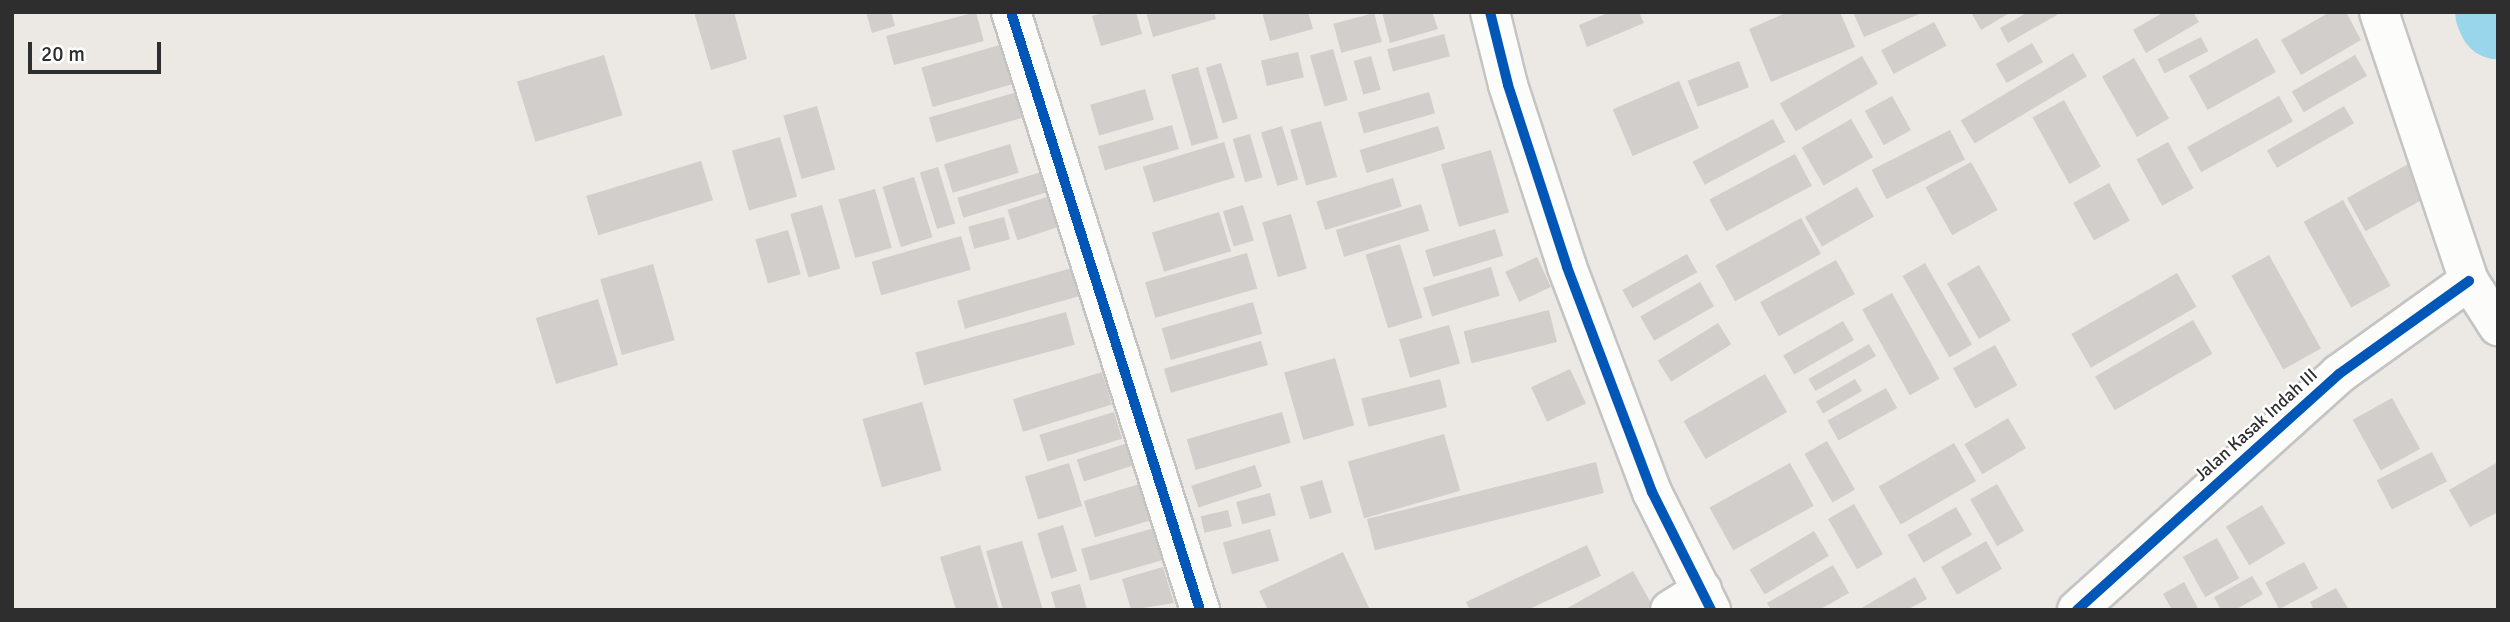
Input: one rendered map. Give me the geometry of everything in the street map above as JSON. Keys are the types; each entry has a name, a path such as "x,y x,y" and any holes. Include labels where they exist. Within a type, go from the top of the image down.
{"street":[{"path":"1011,12 1200,610"},
{"path":"1490,12 1508,85 1567,267 1653,492 1707,600 1670,610"},
{"path":"2379,12 2469,281 2498,326"},
{"name":"Jalan Kasak Indah III","path":"2077,610 2339,374 2469,281"}],"building":[{"path":"694,12 734,12 747,59 711,70"},
{"path":"866,12 891,12 895,26 872,33"},
{"path":"976,12 984,41 894,65 886,36"},
{"path":"1106,12 1136,12 1142,34 1101,46 1092,16"},
{"path":"1146,12 1214,12 1216,19 1153,37"},
{"path":"1262,12 1308,12 1313,29 1270,41"},
{"path":"1382,12 1432,12 1438,29 1390,43"},
{"path":"1610,12 1639,12 1644,23 1587,47 1579,25"},
{"path":"1788,12 1840,12 1855,47 1771,82 1749,29"},
{"path":"1853,12 1924,12 1864,37"},
{"path":"1971,12 2011,12 1981,30"},
{"path":"2028,12 2062,12 2008,43 2000,28"},
{"path":"2164,12 2193,12 2199,22 2146,53 2133,30"},
{"path":"2330,12 2346,12 2361,40 2301,75 2281,40"},
{"path":"1374,13 1382,42 1341,53 1333,24"},
{"path":"1934,22 1947,46 1894,74 1881,50"},
{"path":"1444,34 1450,56 1393,71 1387,49"},
{"path":"2201,37 2208,51 2165,74 2157,59"},
{"path":"2257,38 2276,72 2208,110 2189,76"},
{"path":"1007,43 1018,82 933,107 921,68"},
{"path":"2032,43 2043,62 2007,83 1996,64"},
{"path":"1333,49 1348,100 1325,107 1310,56"},
{"path":"1298,52 1304,77 1267,86 1261,61"},
{"path":"2073,53 2087,76 1975,144 1961,120"},
{"path":"604,55 622,115 535,142 517,82"},
{"path":"2355,55 2367,76 2304,112 2292,92"},
{"path":"1371,56 1381,90 1363,95 1354,61"},
{"path":"1862,56 1878,84 1796,131 1780,104"},
{"path":"2134,58 2169,119 2137,137 2102,76"},
{"path":"1739,61 1749,87 1698,107 1688,81"},
{"path":"1221,63 1238,118 1223,123 1206,68"},
{"path":"1198,67 1218,138 1191,146 1171,75"},
{"path":"1679,81 1699,128 1633,156 1613,109"},
{"path":"1028,89 1035,114 936,142 929,117"},
{"path":"1145,89 1154,120 1099,135 1090,105"},
{"path":"1429,92 1435,113 1364,134 1358,112"},
{"path":"1892,96 1911,130 1884,145 1865,111"},
{"path":"2279,96 2293,121 2201,172 2187,147"},
{"path":"2064,100 2101,166 2069,184 2033,117"},
{"path":"817,106 835,169 802,179 783,116"},
{"path":"2344,106 2354,123 2277,168 2267,151"},
{"path":"1773,119 1785,142 1705,185 1693,162"},
{"path":"1851,119 1873,157 1824,186 1802,148"},
{"path":"1321,121 1337,177 1306,186 1290,130"},
{"path":"1172,125 1179,149 1105,170 1098,146"},
{"path":"1282,126 1298,180 1277,186 1261,132"},
{"path":"1438,126 1445,149 1367,173 1360,150"},
{"path":"1950,130 1965,159 1887,199 1872,170"},
{"path":"1250,134 1262,177 1245,182 1233,139"},
{"path":"780,137 797,197 749,210 732,151"},
{"path":"1224,142 1235,177 1154,202 1143,167"},
{"path":"2168,142 2194,188 2162,206 2137,159"},
{"path":"1010,144 1019,173 953,193 944,164"},
{"path":"1491,150 1509,212 1459,227 1441,164"},
{"path":"1795,154 1812,186 1726,231 1709,200"},
{"path":"701,161 713,200 598,235 586,196"},
{"path":"1971,162 1998,210 1952,235 1926,187"},
{"path":"2410,163 2428,196 2365,231 2347,198"},
{"path":"938,167 955,223 937,229 920,173"},
{"path":"1051,169 1057,189 963,218 957,198"},
{"path":"914,177 932,237 901,247 882,187"},
{"path":"1393,178 1402,207 1325,230 1316,201"},
{"path":"2109,183 2130,221 2094,240 2073,203"},
{"path":"1857,187 1874,216 1822,246 1805,217"},
{"path":"875,189 892,248 855,258 838,199"},
{"path":"1056,194 1066,224 1017,240 1007,210"},
{"path":"2343,200 2391,286 2351,308 2304,222"},
{"path":"1421,204 1429,231 1344,257 1336,230"},
{"path":"822,205 840,268 808,278 790,214"},
{"path":"1243,205 1254,240 1234,247 1223,211"},
{"path":"1219,212 1231,251 1164,272 1152,232"},
{"path":"1291,214 1307,269 1278,277 1262,222"},
{"path":"1004,217 1010,239 974,249 968,227"},
{"path":"1801,218 1821,254 1735,301 1715,266"},
{"path":"1495,229 1503,256 1433,277 1425,250"},
{"path":"788,230 801,274 768,284 755,239"},
{"path":"961,236 971,270 881,295 872,262"},
{"path":"1400,244 1423,318 1388,328 1366,255"},
{"path":"1247,253 1257,289 1155,318 1145,282"},
{"path":"1687,254 1697,272 1632,308 1622,290"},
{"path":"2269,255 2321,349 2283,369 2231,276"},
{"path":"1537,257 1551,287 1519,302 1505,272"},
{"path":"1836,260 1855,294 1779,336 1760,302"},
{"path":"1925,263 1972,344 1949,357 1902,276"},
{"path":"653,264 675,340 622,355 600,279"},
{"path":"1082,265 1090,293 965,329 957,301"},
{"path":"1979,265 2011,320 1979,339 1947,284"},
{"path":"1491,267 1500,296 1432,316 1423,288"},
{"path":"2177,273 2196,307 2091,368 2071,334"},
{"path":"1700,282 1714,306 1654,341 1640,316"},
{"path":"1892,293 1940,379 1910,395 1862,309"},
{"path":"598,299 618,365 556,384 536,318"},
{"path":"1253,302 1262,334 1171,360 1162,328"},
{"path":"1549,310 1557,342 1472,363 1464,331"},
{"path":"1066,312 1075,345 924,385 915,352"},
{"path":"2193,320 2212,354 2115,410 2095,376"},
{"path":"1843,321 1854,340 1794,375 1783,356"},
{"path":"1718,323 1731,344 1671,382 1658,361"},
{"path":"1449,325 1460,363 1410,378 1399,339"},
{"path":"1261,341 1268,365 1171,393 1164,369"},
{"path":"1869,344 1876,356 1815,391 1808,379"},
{"path":"1995,345 2017,385 1975,409 1953,368"},
{"path":"1335,358 1354,425 1303,440 1284,373"},
{"path":"1570,369 1586,403 1547,422 1531,387"},
{"path":"1102,372 1112,405 1023,432 1013,399"},
{"path":"1765,374 1787,412 1706,459 1684,421"},
{"path":"1440,379 1447,407 1368,427 1361,399"},
{"path":"1855,379 1862,391 1823,414 1816,402"},
{"path":"1886,388 1897,408 1839,441 1827,420"},
{"path":"2392,398 2420,449 2381,471 2353,420"},
{"path":"922,402 942,470 882,487 862,419"},
{"path":"1114,412 1122,439 1048,462 1039,435"},
{"path":"1282,412 1291,443 1196,470 1187,439"},
{"path":"2008,418 2026,448 1982,474 1964,444"},
{"path":"1444,434 1460,491 1364,518 1348,462"},
{"path":"1827,441 1855,489 1832,502 1804,454"},
{"path":"1131,442 1138,464 1084,481 1077,460"},
{"path":"1954,443 1976,481 1901,525 1879,486"},
{"path":"2432,452 2447,481 2392,510 2377,480"},
{"path":"1596,462 1604,493 1375,550 1367,519"},
{"path":"2498,462 2498,512 2470,527 2449,490"},
{"path":"1069,463 1082,506 1038,519 1025,476"},
{"path":"1790,463 1814,506 1733,550 1710,508"},
{"path":"1255,465 1262,487 1198,508 1191,486"},
{"path":"1322,480 1332,513 1310,519 1300,487"},
{"path":"1146,482 1157,518 1095,537 1084,501"},
{"path":"1997,484 2024,531 1997,546 1970,500"},
{"path":"1270,493 1276,515 1242,524 1236,502"},
{"path":"1854,504 1883,554 1857,569 1828,519"},
{"path":"2262,505 2285,544 2249,565 2226,527"},
{"path":"1956,507 1972,535 1924,563 1908,535"},
{"path":"1228,510 1232,527 1205,533 1201,516"},
{"path":"1063,525 1077,571 1051,579 1037,533"},
{"path":"1158,527 1167,559 1090,581 1081,549"},
{"path":"1270,529 1279,561 1232,574 1223,543"},
{"path":"1814,531 1829,556 1765,594 1750,570"},
{"path":"2217,538 2239,578 2205,597 2183,557"},
{"path":"1022,541 1043,610 1003,610 986,551"},
{"path":"1986,541 2002,569 1957,595 1941,567"},
{"path":"980,545 999,610 956,610 940,557"},
{"path":"1587,545 1601,576 1527,610 1470,610 1466,602"},
{"path":"1343,552 1370,610 1268,610 1259,591"},
{"path":"2304,562 2318,588 2279,609 2265,583"},
{"path":"1833,565 1849,593 1819,610 1771,610 1767,603"},
{"path":"1163,567 1174,603 1131,610 1122,579"},
{"path":"1633,571 1655,610 1564,610"},
{"path":"2252,576 2263,594 2235,610 2221,610 2214,597"},
{"path":"1915,577 1927,599 1907,610 1858,610"},
{"path":"2184,582 2199,610 2172,610 2163,594"},
{"path":"1080,584 1087,610 1056,610 1051,592"},
{"path":"2336,588 2349,610 2314,610 2310,602"}],"waterway":[{"path":"2495,12 2498,19"}],"cycle path":[{"path":"1011,12 1200,610"},
{"path":"1490,12 1508,85 1567,267 1652,492 1711,610"},
{"path":"2077,610 2339,374 2469,281"}]}
